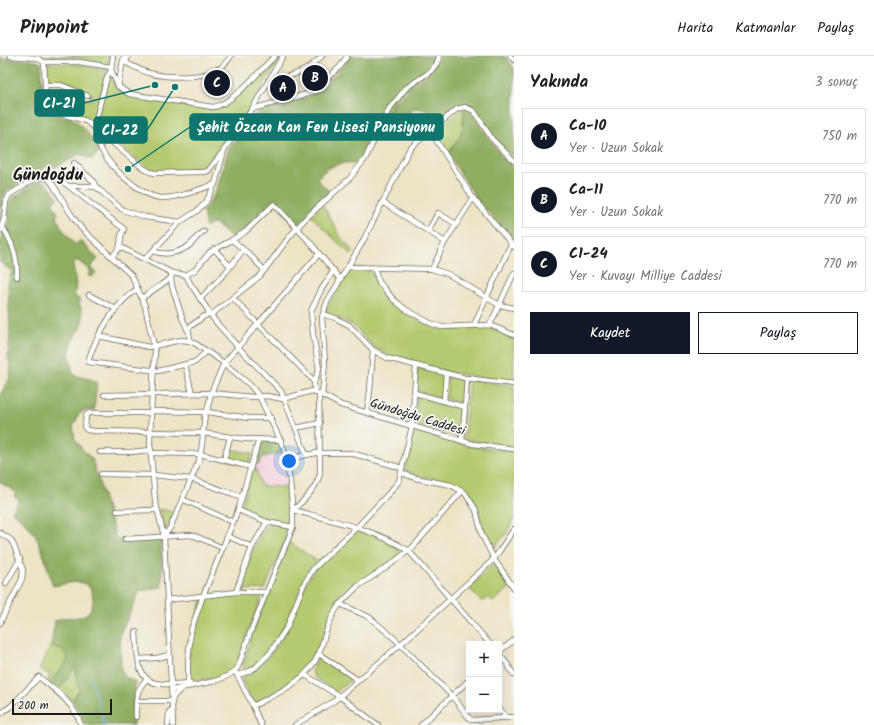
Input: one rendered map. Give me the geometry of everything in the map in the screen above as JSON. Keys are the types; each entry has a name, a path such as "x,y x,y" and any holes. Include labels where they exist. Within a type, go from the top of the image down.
{"street":[{"path":"10,56 38,58 44,62 79,62 111,69"},
{"path":"94,127 107,77 111,69 113,56"},
{"path":"118,86 124,56"},
{"path":"128,56 126,63 147,73 181,76 202,74 216,70 231,56"},
{"path":"111,69 118,86 126,93 216,107 232,99 269,58 275,56"},
{"path":"44,62 46,104 48,110 85,121 143,168 153,173 206,172 224,150 252,109 283,56"},
{"path":"268,81 302,72 322,56"},
{"path":"252,109 304,96 313,91 340,67 347,56"},
{"path":"187,329 203,316 210,315 256,280 305,219 350,178 359,168 376,138 389,109 411,84 431,71 437,63 438,56"},
{"path":"510,56 514,60"},
{"path":"45,85 61,85 88,96"},
{"path":"293,510 306,497 319,478 321,452 319,393 325,363 322,322 323,314 327,302 362,243 410,148 461,107 474,111 492,139 514,161"},
{"path":"430,132 473,198 513,245 474,325"},
{"path":"99,145 117,172 151,196 161,198 173,197 215,184"},
{"path":"145,259 180,222 201,208 215,184 224,150"},
{"path":"74,163 93,181 96,188"},
{"path":"17,277 16,262 12,244 1,229 6,202 9,195 36,178 55,177 69,186 124,229 121,236 120,247 112,257"},
{"path":"47,178 52,183 70,214 81,228 132,276 146,310 155,347 155,371 150,433 157,510 164,536 173,725"},
{"path":"69,186 89,186 96,188 127,212 145,217 180,222"},
{"path":"432,269 445,242 473,198"},
{"path":"382,202 445,242"},
{"path":"120,247 172,273 186,275 195,270 214,249 245,232 274,204 308,240 340,279"},
{"path":"428,231 438,213 456,224"},
{"path":"153,251 165,254 178,251 188,246 204,231"},
{"path":"232,240 264,270"},
{"path":"214,249 230,266"},
{"path":"200,299 243,250"},
{"path":"164,536 170,528 200,454 206,412 211,393 224,363 319,254"},
{"path":"348,267 432,269 448,274 499,304 514,308"},
{"path":"374,268 379,282 392,298 404,309 432,324 442,327 490,325 514,335"},
{"path":"314,382 319,369 311,311 320,290 334,270"},
{"path":"172,273 172,286 190,341"},
{"path":"490,325 514,273"},
{"path":"186,275 210,315 238,347 279,388 285,399 306,454"},
{"path":"142,298 171,278"},
{"path":"138,289 128,296 116,309 91,351 88,362 155,371 197,361 207,351"},
{"path":"89,295 116,309"},
{"path":"233,298 311,378 319,393"},
{"path":"323,314 349,325 373,350 388,358 446,374 514,384"},
{"path":"99,336 146,347 155,347 181,340 190,341 224,363 250,385 259,396 281,440 287,459 293,510 293,527 252,628 236,674 261,725"},
{"path":"367,412 373,350"},
{"path":"185,365 192,393"},
{"path":"172,690 250,671 270,653 287,627 302,588 310,572 357,527 390,492 399,480 412,426 416,366"},
{"path":"444,401 446,374"},
{"path":"462,441 467,378"},
{"path":"104,395 211,393 285,399 308,392 319,393"},
{"name":"Gündoğdu Caddesi","path":"319,393 341,404 462,441 488,447 514,449"},
{"path":"415,393 465,407"},
{"path":"271,418 249,418 206,412 89,413 86,415 85,425 86,429 89,430 150,433 203,433 259,440 281,440"},
{"path":"296,428 320,423"},
{"path":"224,460 230,437"},
{"path":"188,683 188,661 191,630 203,596 238,510 259,440"},
{"path":"100,452 200,454 251,467"},
{"path":"287,459 321,452 351,453 402,471 415,478 451,485 462,491 472,502 476,510 482,535 494,558 514,588"},
{"path":"101,474 153,474 191,479 242,497"},
{"path":"253,706 281,691 305,675 318,654 332,617 340,604 358,586 409,551 462,491"},
{"path":"182,499 233,522"},
{"path":"117,511 157,510"},
{"path":"238,510 267,522 293,527"},
{"path":"293,510 357,527 395,542 409,551 487,641"},
{"path":"236,592 252,547 267,522"},
{"path":"295,725 339,696 401,644 494,558 514,529"},
{"path":"0,533 13,543 24,570 23,576 0,623"},
{"path":"125,539 192,535 222,548"},
{"path":"227,536 252,547"},
{"path":"6,583 20,559"},
{"path":"167,600 236,592 267,592"},
{"path":"340,604 369,617 401,644 452,696 470,719 514,718"},
{"path":"136,632 140,669 146,680 156,684 200,684"},
{"path":"502,650 514,640"},
{"path":"318,654 358,680"},
{"path":"138,659 157,658 169,655"},
{"path":"502,657 514,675"},
{"path":"305,675 339,696 378,725"},
{"path":"0,714 11,706 39,677 70,703 75,710 81,725"},
{"path":"136,717 136,701 139,688 146,680"},
{"path":"421,725 466,683"},
{"path":"168,725 174,696 184,687"},
{"path":"136,701 172,701"},
{"path":"502,712 507,718"}],"shaded area":[{"path":"259,444 283,453 288,501 288,520 286,522 241,508"}],"green space":[{"path":"40,56 109,56 107,66 81,58 54,57 46,59"},
{"path":"278,56 281,56 242,121 204,170 150,170 95,125 110,76 116,88 122,93 209,109 221,109 233,102"},
{"path":"349,56 437,56 432,68 401,92 359,164 347,163 335,165 321,174 317,179 331,193 296,227 274,201 233,239 215,223 206,227 203,211 213,197 218,185 229,148 253,117 266,108 314,94 322,88 343,66"},
{"path":"440,56 504,56 514,68 514,158 496,140 476,109 466,105 457,106 440,120 423,109 414,108 392,138 382,131 390,111 408,88 425,77"},
{"path":"0,58 36,61 41,63 43,105 45,110 71,118 78,122 100,151 92,159 79,154 53,168 48,166 6,191 2,203 0,224"},
{"path":"47,63 84,65 101,71 103,68 97,66 107,68 93,123 87,118 49,108 47,88 59,87 91,101 93,95 67,82 55,80 54,82 47,83"},
{"path":"464,109 461,133 448,154 434,132"},
{"path":"464,109 472,112 504,160 514,169 514,242 477,199 448,154 461,133"},
{"path":"40,180 48,185 58,198 52,202 58,214 56,215 61,227 75,245 80,240 98,259 91,267 96,272 90,277 88,275 91,271 78,261 75,261 73,264 76,285 74,296 78,298 80,302 82,324 80,330 77,330 69,352 73,375 97,381 94,411 84,410 78,416 73,427 75,439 92,459 116,538 124,541 161,538 162,587 139,591 120,633 121,669 125,677 135,682 133,725 85,725 72,700 79,690 75,667 58,690 50,683 68,660 64,652 51,645 55,621 64,618 83,616 90,609 93,598 88,586 84,583 73,582 53,586 40,544 22,519 12,512 20,499 14,497 16,492 0,482 0,395 10,378 11,367 8,357 10,333 8,283 12,271 0,262 0,243 7,225 10,203 13,198"},
{"path":"323,205 341,238 354,252 351,255 311,216"},
{"path":"350,269 368,270 385,294 408,313 434,327 441,329 488,326 514,336 514,383 453,373 391,357 375,348 353,325 325,312"},
{"path":"419,368 444,375 442,399 416,391 417,371"},
{"path":"449,376 465,381 464,401 462,404 446,399"},
{"path":"469,380 514,386 514,446 483,443 464,439"},
{"path":"417,395 463,408 461,438 414,424"},
{"path":"415,430 469,446 514,451 514,519 505,535 494,548 491,547 481,526 478,509 472,498 464,490 447,481 416,475 405,471 412,434"},
{"path":"262,441 279,441 283,453 263,457 258,465 255,461 259,444"},
{"path":"228,449 252,453 250,462 247,465 226,460"},
{"path":"253,467 256,468 261,486 287,487 288,520 286,522 281,523 263,519 241,508"},
{"path":"159,509 175,512 167,528 164,528"},
{"path":"268,523 290,528 265,589 242,590 240,586 254,547"},
{"path":"356,531 362,531 387,540 404,550 403,553 354,587 340,601 332,613 317,654 312,662 298,677 255,704 253,703 242,680 243,676 258,668 271,654 286,632 305,585 314,570"},
{"path":"289,542 317,561 307,574 291,613 276,642 257,663 243,671 243,665 253,632"},
{"path":"494,563 510,587 493,602 488,597 482,602 469,588"},
{"path":"263,594 249,628 238,663 229,673 217,678 190,681 189,666 192,631 203,597"},
{"path":"51,645 64,652 68,660 50,683 48,680 50,675 40,668"},
{"path":"319,657 349,677 351,680 336,692 314,677 312,670"},
{"path":"75,667 79,690 72,700 58,690"}],"waterway":[{"path":"90,674 100,710 106,725"},
{"path":"101,712 103,725"}],"place":[{"name":"Ca-11","path":"315,78"},
{"name":"C1-24","path":"217,83"},
{"name":"C1-21","path":"155,85"},
{"name":"C1-22","path":"175,87"},
{"name":"Ca-10","path":"283,88"},
{"name":"Şehit Özcan Kan Fen Lisesi Pansiyonu","path":"128,169"}],"district":[{"name":"Gündoğdu","path":"48,174"}]}
